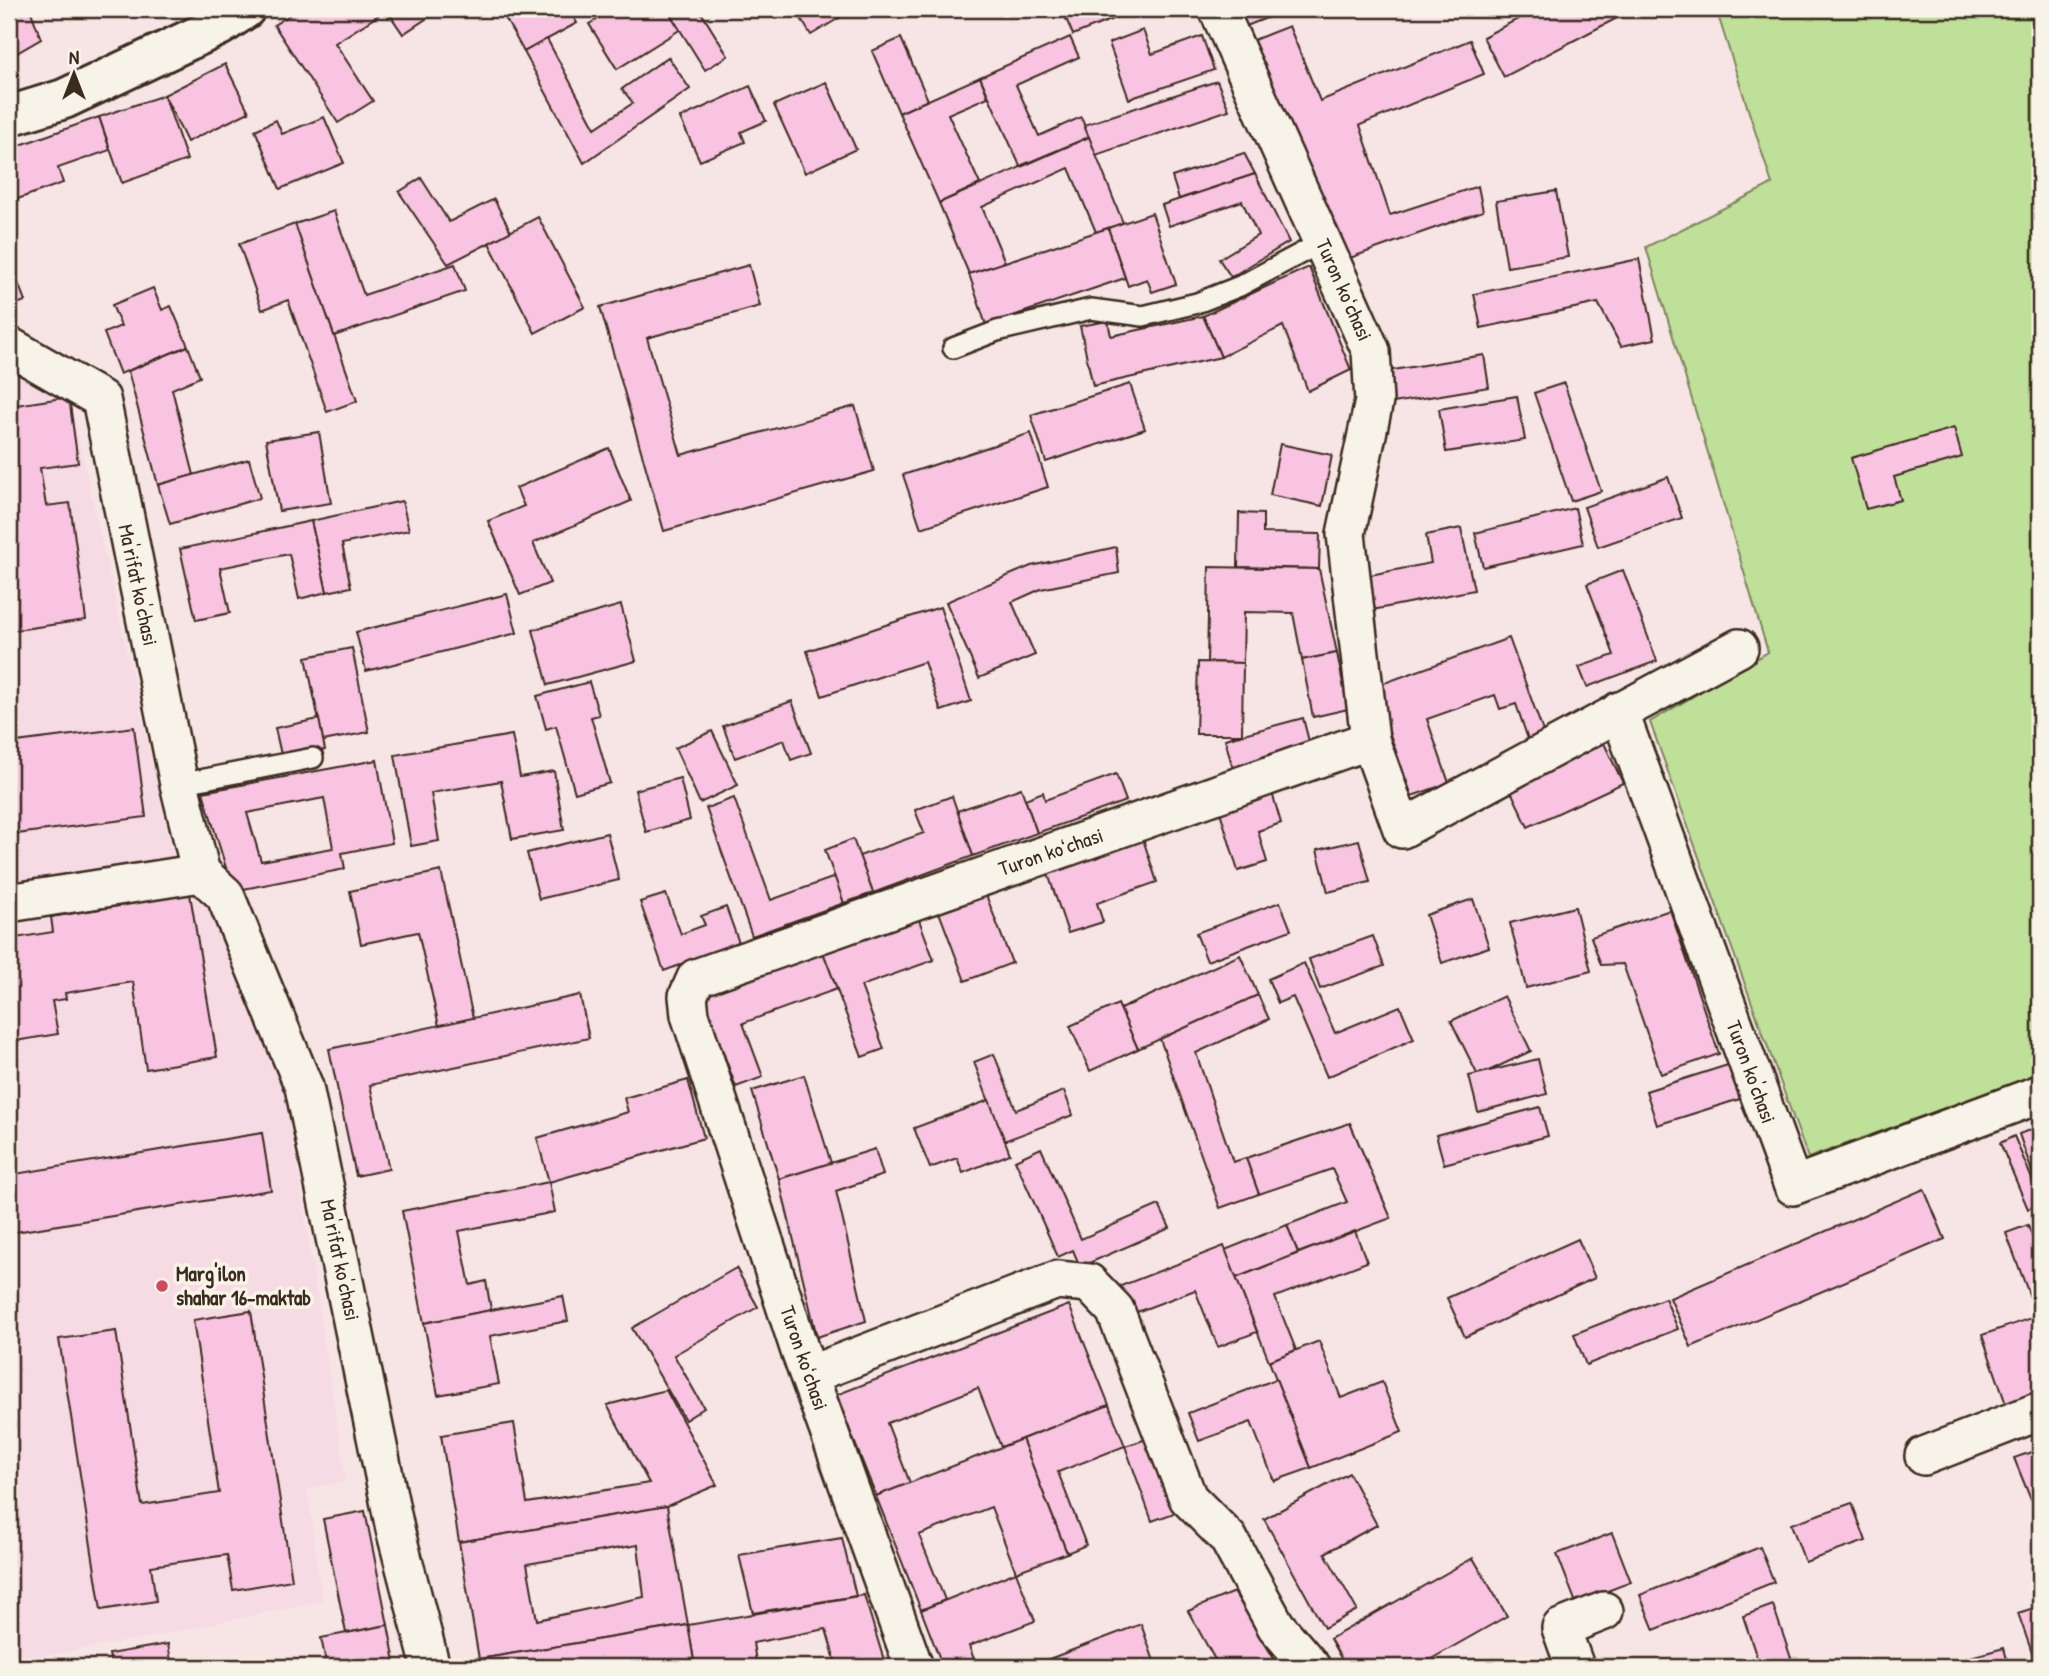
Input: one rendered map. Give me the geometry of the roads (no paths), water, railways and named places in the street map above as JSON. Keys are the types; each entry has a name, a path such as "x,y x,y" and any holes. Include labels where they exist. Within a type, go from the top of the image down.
{"street":[{"path":"9,116 64,99 221,25 244,9"},
{"name":"Turon koʻchasi","path":"914,1667 809,1376 691,1015 688,996 696,978 1370,740 1346,534 1374,401 1371,351 1218,9"},
{"name":"Ma'rifat ko'chasi","path":"9,346 101,399 179,784 201,873 225,895 304,1087 395,1529 430,1667"},
{"path":"1370,740 1402,830 1739,648"},
{"name":"Turon ko'chasi","path":"1619,711 1793,1186 2040,1094"},
{"path":"9,902 201,873"},
{"path":"809,1376 1057,1280 1090,1283 1115,1310 1188,1497 1228,1538 1276,1626 1311,1667"},
{"path":"1924,1456 2040,1411"},
{"path":"1575,1667 1561,1628 1604,1611"}],"lane":[{"path":"953,348 997,331 1091,309 1143,316 1197,303 1240,286 1322,242"},
{"path":"179,784 313,758"}],"place":[{"name":"Marg'ilon shahar 16-maktab","path":"162,1286"}]}
